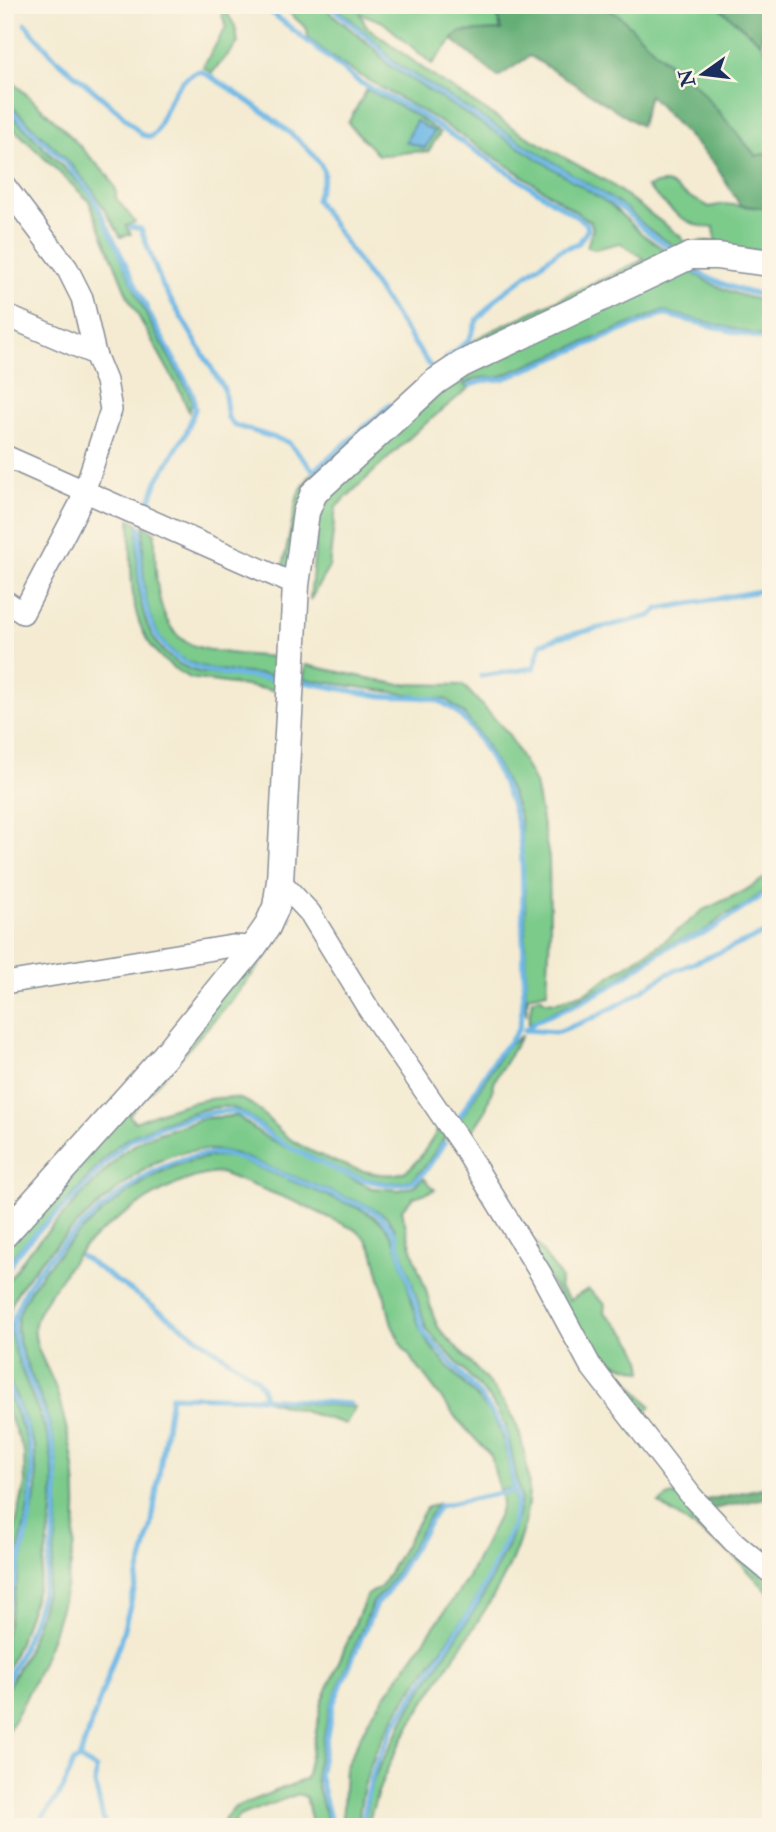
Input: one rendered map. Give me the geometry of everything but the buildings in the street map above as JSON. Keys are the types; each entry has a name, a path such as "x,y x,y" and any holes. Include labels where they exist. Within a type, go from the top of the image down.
{"street":[{"path":"5,186 67,268 82,298 95,354 106,380 111,410 85,492 23,613 5,601"},
{"path":"5,1234 164,1057 253,947 267,927 276,906 280,881 296,585 306,512 314,493 426,390 462,364 690,256 717,256 771,263"},
{"path":"5,315 95,354"},
{"path":"5,456 296,585"},
{"path":"280,881 310,913 368,1008 464,1148 541,1274 590,1365 693,1498 734,1542 771,1573"},
{"path":"5,983 232,946 253,947"}],"green space":[{"path":"219,5 225,5 225,10 235,26 238,43 212,73 203,67 226,27"},
{"path":"281,5 321,5 375,49 388,65 611,205 642,234 672,255 481,344 317,483 294,575 282,571 298,494 311,474 315,475 435,371 481,336 645,259 620,243 595,249 587,247 593,228 590,221 460,134 333,58 308,37 307,29"},
{"path":"334,5 495,5 501,30 459,32 432,64 383,22 360,13 366,26 436,78 519,132 608,182 680,236 687,245 703,241 716,242 714,227 704,227 685,220 647,187 670,184 709,207 724,204 771,209 771,251 677,248 646,227 626,208 394,62 380,45"},
{"path":"495,5 599,5 620,16 665,61 696,85 756,156 771,152 771,209 740,205 714,163 649,95 641,126 530,56 498,77 453,40 459,32 501,30"},
{"path":"599,5 716,5 761,43 771,57 771,152 756,156 696,85"},
{"path":"716,5 771,5 771,8 767,9 761,43"},
{"path":"5,75 60,125 109,177 116,190 116,198 135,222 126,226 131,234 121,237 92,189 66,159 5,100"},
{"path":"367,89 412,113 440,133 428,152 378,155 348,123"},
{"path":"5,109 89,193 149,321 187,389 192,402 189,412 129,299 89,201 5,120"},
{"path":"683,266 724,290 771,302 771,338 662,311 499,377 468,382 464,385 469,388 419,429 336,507 329,567 310,600 318,519 323,504 334,488 450,383"},
{"path":"130,519 138,524 137,568 143,613 162,650 179,664 201,673 282,681 280,691 190,678 168,664 152,648 142,629 132,589"},
{"path":"144,525 155,533 155,564 160,599 172,629 183,640 208,650 285,658 282,676 207,668 178,656 164,642 154,625 144,586"},
{"path":"306,665 396,684 463,685 508,733 535,783 549,858 547,992 528,996 526,1015 525,897 520,817 511,792 485,743 464,714 447,700 303,679"},
{"path":"771,874 771,885 746,905 725,915 703,932 669,944 639,962 614,982 528,1024 532,1000 540,997 545,1001 556,1002 584,993 663,942 703,910 744,891"},
{"path":"286,929 230,1002 129,1115 135,1122 201,1100 240,1099 259,1110 286,1136 311,1151 366,1172 384,1174 399,1173 415,1164 442,1124 448,1133 425,1166 416,1176 404,1182 367,1178 346,1172 289,1145 235,1109 206,1109 162,1123 119,1145 20,1247 5,1266 5,1244 273,931"},
{"path":"522,1035 496,1078 485,1112 464,1143 455,1128 504,1050"},
{"path":"237,1116 267,1138 372,1188 400,1190 413,1186 424,1178 435,1190 414,1197 402,1209 415,1260 437,1325 504,1402 517,1426 526,1462 528,1502 525,1522 512,1559 484,1612 406,1732 383,1778 368,1827 365,1827 368,1796 376,1773 409,1710 482,1598 508,1544 521,1499 506,1426 490,1399 427,1330 394,1227 386,1216 370,1207 236,1154 207,1150 187,1152 159,1161 121,1187 74,1228 32,1272 17,1293 10,1310 9,1322 15,1352 44,1426 51,1455 51,1519 38,1586 5,1674 5,1636 37,1489 35,1447 5,1367 5,1286 29,1251 122,1153 145,1138 205,1118"},
{"path":"471,1140 515,1213 561,1278 559,1288 570,1300 588,1289 605,1304 604,1312 635,1346 643,1372 613,1363 651,1407 640,1416 634,1417 467,1147"},
{"path":"221,1156 235,1158 363,1210 385,1226 401,1260 420,1328 443,1361 492,1416 503,1441 513,1488 499,1490 491,1456 457,1419 402,1346 392,1325 374,1254 367,1240 356,1230 296,1202 221,1173 204,1175 167,1189 128,1212 83,1248 46,1300 36,1319 36,1340 58,1395 67,1431 74,1470 76,1509 73,1549 55,1627 41,1665 5,1736 5,1698 25,1655 45,1598 52,1568 58,1506 58,1475 51,1427 18,1336 17,1327 22,1306 35,1283 54,1259 77,1235 127,1193 170,1168"},
{"path":"5,1389 25,1437 30,1462 30,1481 25,1522 5,1599 5,1574 25,1484 24,1452 5,1405"},
{"path":"266,1400 355,1407 346,1424"},
{"path":"771,1486 771,1497 709,1510 702,1501"},
{"path":"514,1492 515,1511 510,1529 483,1587 458,1627 400,1707 384,1736 362,1795 359,1827 342,1827 345,1768 369,1719 466,1581 499,1515 501,1495"},
{"path":"675,1495 685,1500 771,1584 771,1595 733,1555 659,1503"},
{"path":"437,1504 385,1590 373,1602 331,1704 316,1771 329,1827 313,1827 306,1797 298,1794 239,1816 234,1827 224,1827 224,1820 235,1807 306,1779 322,1702 367,1595 381,1587 426,1508"}],"water":[{"path":"416,121 434,132 425,148 406,142"}],"waterway":[{"path":"262,5 359,82 413,110 586,223 588,229 579,243 558,251 498,297 477,320 469,340 446,359"},
{"path":"329,5 377,45 392,64 623,209 674,251"},
{"path":"25,24 56,59 142,135 151,137 156,132 177,88 184,80 200,71 229,88 290,133 319,163 324,174 316,200 432,369"},
{"path":"5,105 63,160 91,193 155,325 193,394 195,409 186,433 157,481 146,511"},
{"path":"131,227 141,229 162,285 224,389 228,418 234,425 288,442 314,471 390,405"},
{"path":"688,267 728,286 771,297"},
{"path":"470,385 503,379 663,314 771,341"},
{"path":"140,527 140,566 145,606 161,642 174,656 192,666 212,672 278,679"},
{"path":"481,676 534,668 541,644 560,637 651,616 658,609 771,589"},
{"path":"304,682 382,696 431,699 445,704 467,723 477,737 497,770 511,802 518,828 522,870 524,976 521,1015 517,1031 494,1060 458,1120"},
{"path":"526,1030 536,1021 611,986 666,948 707,932 758,899 771,887"},
{"path":"524,1030 557,1032 591,1019 629,999 667,974 771,931"},
{"path":"5,1273 29,1240 76,1196 121,1148 137,1137 165,1125 214,1112 238,1113 286,1145 322,1164 383,1184 401,1184 415,1180 444,1143"},
{"path":"5,1684 33,1622 51,1552 56,1516 53,1446 44,1414 13,1332 17,1309 36,1274 81,1227 133,1185 163,1167 198,1156 222,1154 235,1157 361,1205 380,1216 395,1234 424,1333 482,1398 504,1431 517,1500 513,1525 477,1601 393,1727 374,1769 365,1805 363,1827"},
{"path":"81,1256 257,1379 264,1398"},
{"path":"5,1380 28,1437 32,1466 27,1530 5,1614"},
{"path":"79,1759 121,1639 151,1528 171,1396 264,1398 350,1404"},
{"path":"332,1827 319,1775 333,1704 376,1604 386,1594 439,1506 515,1490"},
{"path":"36,1827 63,1789 73,1762 79,1759 96,1769 95,1784 105,1827"}]}
